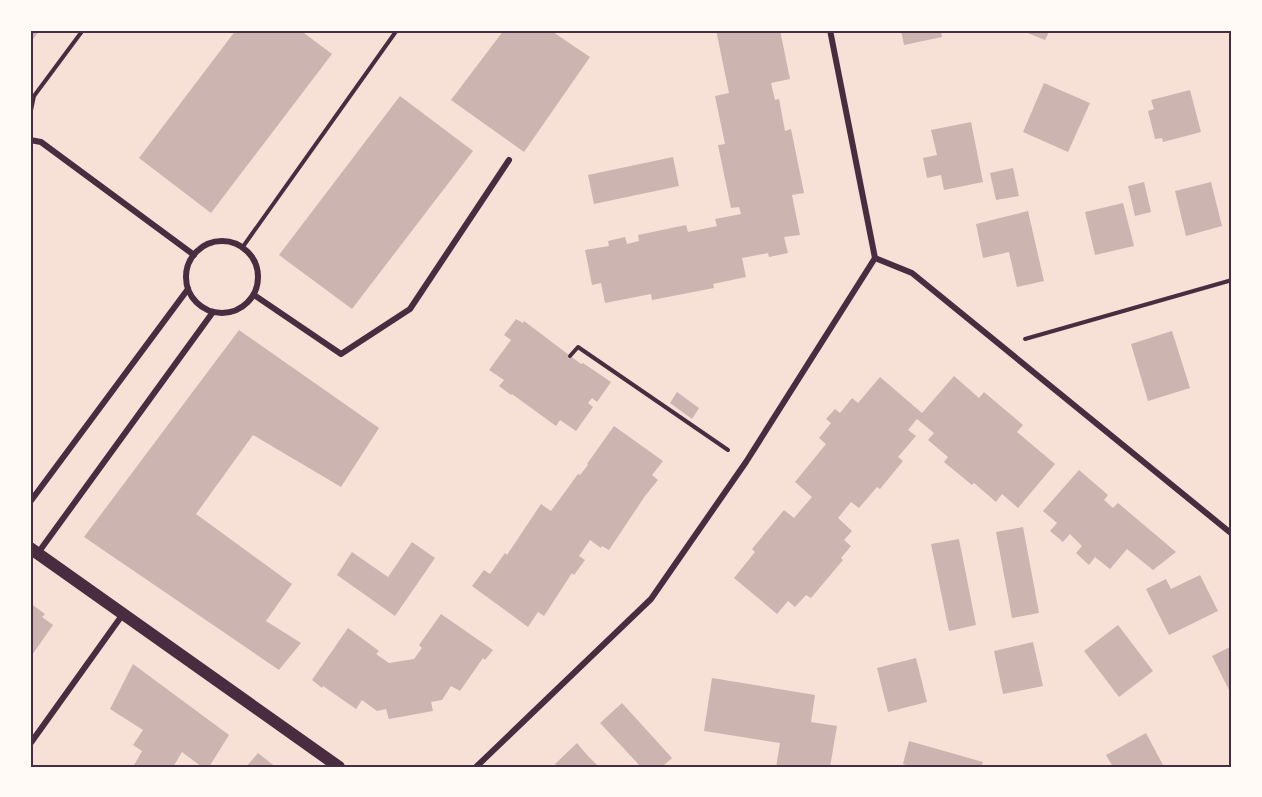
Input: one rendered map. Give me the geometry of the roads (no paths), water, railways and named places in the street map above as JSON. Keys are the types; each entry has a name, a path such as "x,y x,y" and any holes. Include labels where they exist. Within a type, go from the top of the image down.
{"main road":[{"path":"34,551 339,767"}],"street":[{"path":"476,767 651,599 746,462 875,258 830,30"},
{"path":"30,140 41,142 194,255"},
{"path":"254,295 340,354 410,309 509,160"},
{"path":"222,241 242,248 250,255 258,274 254,295 232,312 213,312 198,304 188,289 186,271 194,255 201,247 222,241"},
{"path":"875,258 912,273 1232,534"},
{"path":"30,502 188,289"},
{"path":"34,551 213,312"},
{"path":"30,744 124,614"}]}
